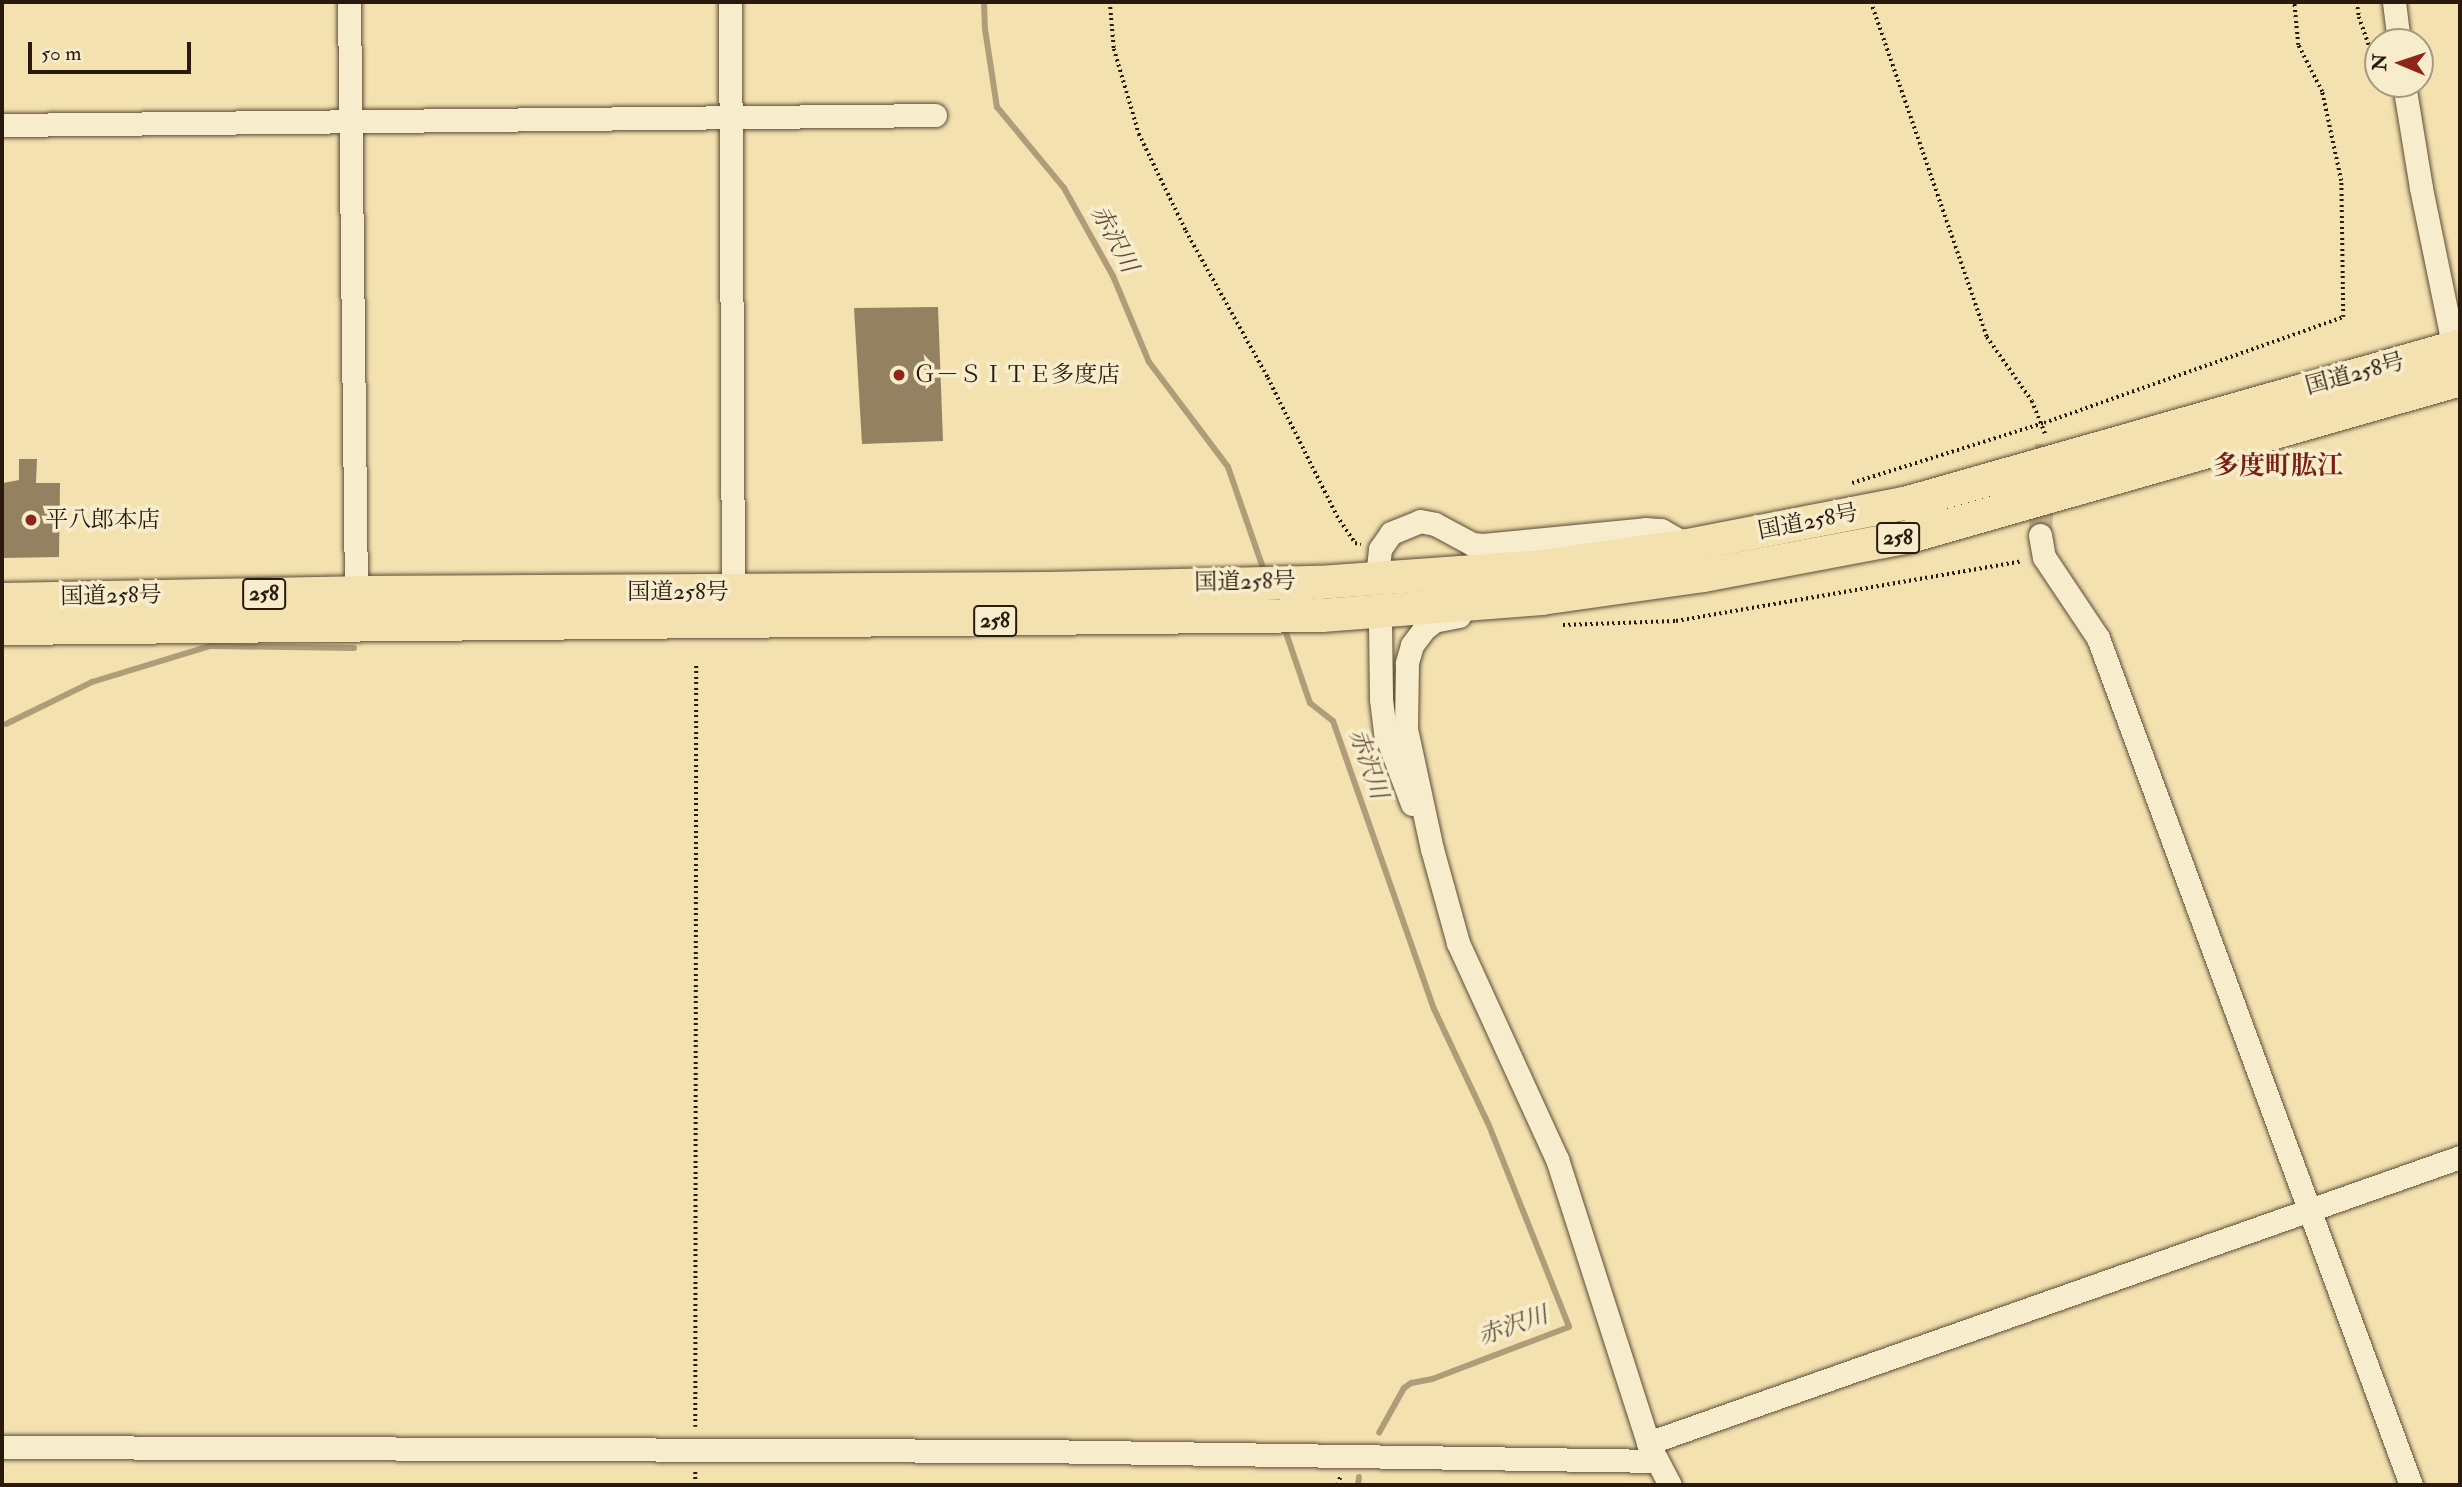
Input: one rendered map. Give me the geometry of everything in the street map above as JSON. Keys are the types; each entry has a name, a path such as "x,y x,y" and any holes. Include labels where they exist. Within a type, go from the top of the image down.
{"highway":[{"name":"国道258号","path":"2,628 733,607 1048,588 1256,581 1319,582 1540,566 1687,545 1904,503 2457,346"},
{"name":"国道258号","path":"2,599 356,592 733,607 1257,616 1545,612 1703,575 1909,536 2460,380"}],"street":[{"path":"349,2 356,592"},
{"path":"730,2 733,607"},
{"path":"2394,2 2397,28"},
{"path":"2406,98 2421,188 2457,346 2460,380"},
{"path":"2,125 935,115"},
{"path":"1379,559 1391,533 1420,522 1435,524 1472,544 1483,545 1645,529 1661,530 1687,545"},
{"path":"2042,546 2098,638 2307,1210 2411,1485"},
{"path":"1545,612 1434,621 1412,645 1407,663 1406,729 1432,849 1458,943 1557,1159 1653,1452 1670,1485"},
{"path":"1380,624 1381,699 1385,732 1402,780 1432,849"},
{"path":"2,1447 1653,1452 2307,1210 2460,1157"}],"path":[{"path":"1110,2 1114,49 1139,134 1186,231 1268,378 1337,516 1355,543 1379,559"},
{"path":"1871,2 1987,337 2032,401 2044,423 2047,438"},
{"path":"1845,485 2044,423 2343,317 2341,181 2322,92 2298,45 2294,2"},
{"path":"2357,2 2364,31"},
{"path":"1545,612 1676,621 2042,546"},
{"path":"695,1485 696,663"},
{"path":"2,752 2,1151"}],"building":[{"name":"Ｇ－ＳＩＴＥ多度店","path":"938,307 943,441 862,444 854,308"},
{"name":"平八郎本店","path":"19,459 37,459 36,483 60,483 59,557 3,558 3,483 19,480"}],"waterway":[{"name":"赤沢川","path":"984,2 985,29 997,107 1064,188 1113,276 1149,362 1228,467 1265,574"},
{"name":"赤沢川","path":"1284,627 1310,703 1333,721 1434,1009 1488,1123 1569,1327 1432,1379 1411,1383 1404,1388 1379,1433"},
{"path":"6,724 92,682 210,646 354,648"},
{"name":"赤沢川","path":"1358,1485 1359,1477"}],"tunnel":[{"path":"2040,535 2047,438"}],"place":[{"name":"Ｇ－ＳＩＴＥ多度店","path":"899,375"},
{"name":"平八郎本店","path":"31,520"}],"district":[{"name":"多度町肱江","path":"2278,467"}]}
